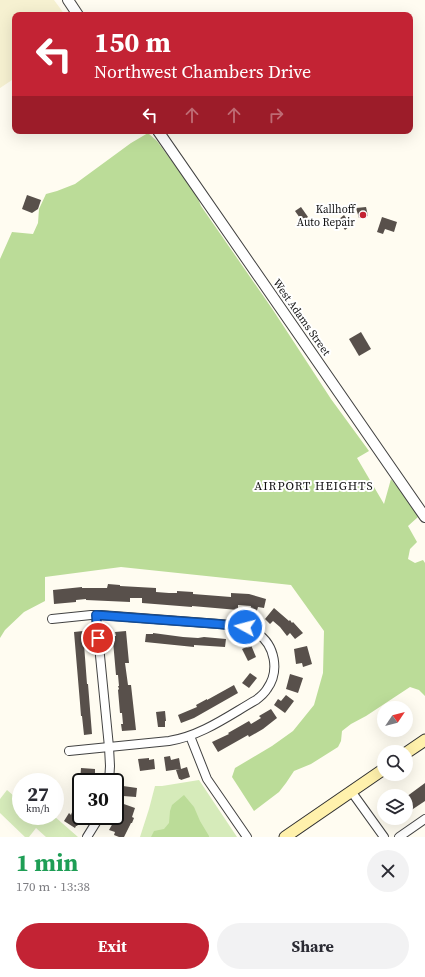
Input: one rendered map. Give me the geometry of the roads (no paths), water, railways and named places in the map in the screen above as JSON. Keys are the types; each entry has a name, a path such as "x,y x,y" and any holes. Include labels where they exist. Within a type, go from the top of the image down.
{"main road":[{"path":"413,748 425,740"},
{"path":"285,837 377,774"}],"street":[{"path":"68,0 76,12"},
{"name":"West Adams Street","path":"160,134 425,517"},
{"path":"52,619 96,615 245,627 254,631 268,644 272,653 274,667 272,679 267,690 256,700 204,730 190,736 169,741 69,751"},
{"path":"96,615 109,747 110,773"},
{"path":"190,736 207,779 247,837"},
{"path":"351,791 384,837"},
{"path":"399,837 425,819"},
{"path":"87,837 94,825"}],"place":[{"name":"Kallhoff Auto Repair","path":"363,215"}],"district":[{"name":"AIRPORT HEIGHTS","path":"314,486"}]}
